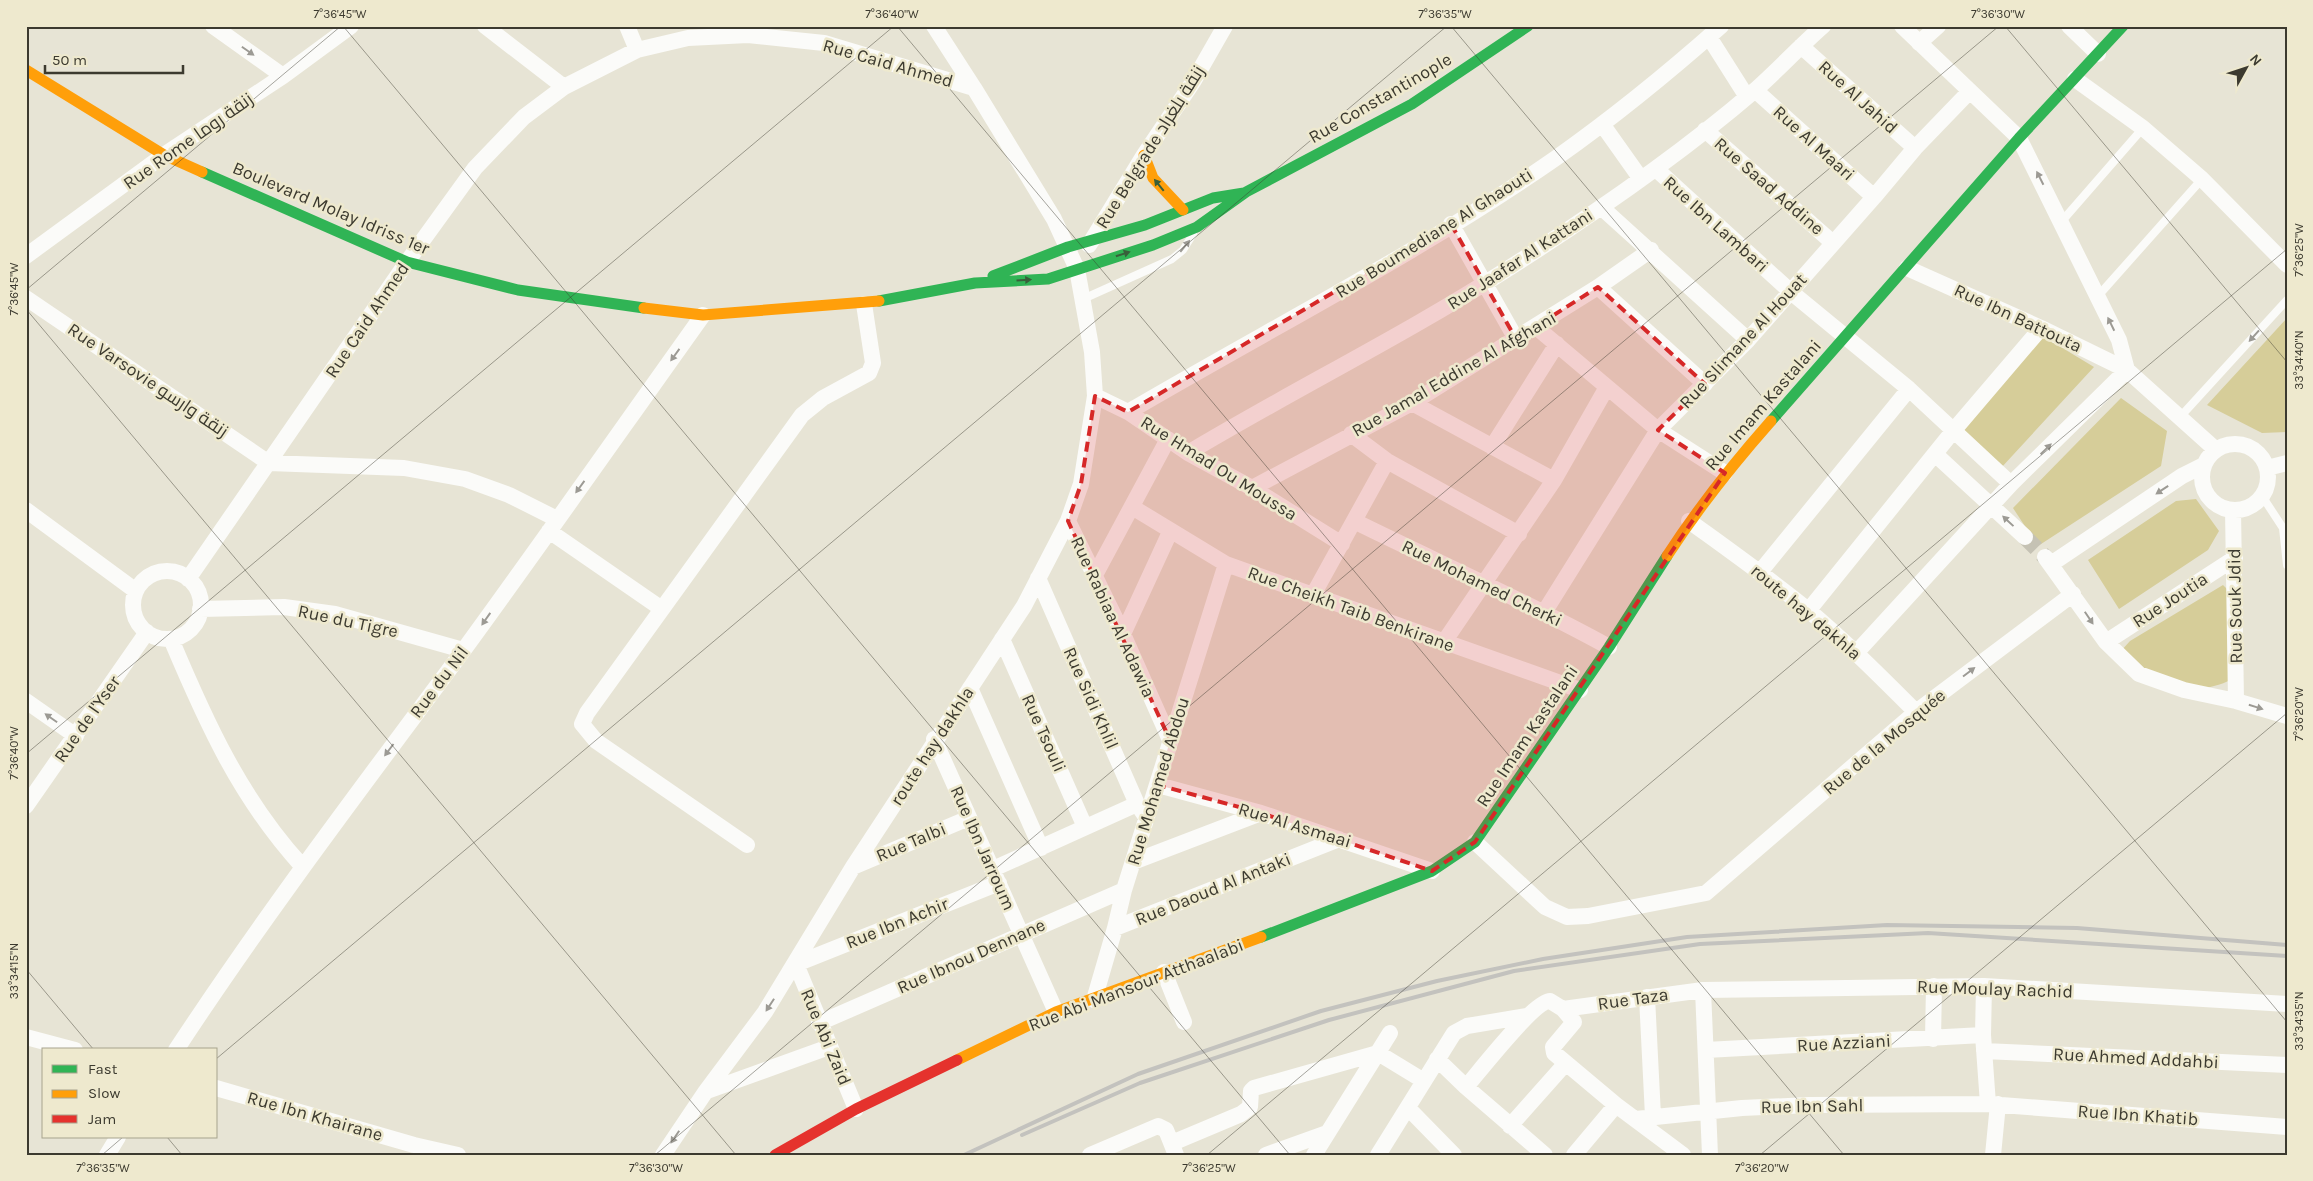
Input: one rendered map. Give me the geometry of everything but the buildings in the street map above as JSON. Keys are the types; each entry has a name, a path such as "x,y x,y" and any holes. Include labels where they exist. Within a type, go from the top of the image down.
{"street":[{"path":"213,26 283,76"},
{"name":"Rue Rome زنقة روما","path":"26,256 164,155 283,76 351,26"},
{"path":"485,26 564,87"},
{"path":"627,26 637,50"},
{"name":"route hay dakhla","path":"663,1155 706,1091 765,1012 934,739 1002,639 1038,578 1068,521 1081,484 1095,396 1092,352 1077,270 1068,247 974,88 934,26"},
{"name":"Rue Belgrade زنقة بلغراد","path":"1077,270 1090,242 1144,155 1193,82 1225,26"},
{"name":"Rue Constantinople","path":"1077,270 1152,245 1197,227 1222,212 1246,192 1412,104 1528,26"},
{"name":"Rue Jaafar Al Kattani","path":"1188,453 1258,411 1420,323 1484,284 1602,207 1656,169 1751,93 1823,26"},
{"path":"1902,26 2019,138 2062,221 2119,340 2127,370 2181,416 2215,449"},
{"path":"1919,43 1938,26"},
{"path":"2069,26 2098,54"},
{"name":"Rue Imam Kastalani","path":"1475,842 1609,647 1689,521 1725,472 1846,338 2019,138 2123,26"},
{"path":"1715,32 1751,93"},
{"name":"Rue Boumediane Al Ghaouti","path":"1128,412 1226,354 1326,300 1556,158 1651,88 1715,32"},
{"name":"Rue Caid Ahmed","path":"188,578 406,262 475,168 524,117 564,87 637,50 688,38 748,36 824,43 974,88"},
{"name":"Rue Al Jahid","path":"1801,46 1915,148"},
{"name":"Boulevard Molay Idriss 1er","path":"26,70 164,155 406,262 518,290 624,306 703,315 864,304 975,283 1048,279 1077,270"},
{"path":"2075,79 2143,128 2202,179 2287,265"},
{"name":"Rue Slimane Al Houat","path":"1545,611 1658,430 1748,340 1915,148 1970,91"},
{"name":"Rue Al Maari","path":"1751,93 1874,197"},
{"path":"1602,124 1641,179"},
{"name":"Rue Saad Addine","path":"1705,130 1833,243"},
{"path":"1144,155 1153,178 1183,210"},
{"name":"Rue Ibn Lambari","path":"1656,169 1791,292 1909,389 2011,484"},
{"name":"Rue Constantinople","path":"1068,247 1145,225 1212,198 1246,192"},
{"path":"1602,207 1748,340"},
{"path":"1450,224 1516,339"},
{"name":"Boulevard Molay Idriss 1er","path":"975,283 1068,247"},
{"name":"Rue Jamal Eddine Al Afghani","path":"1252,488 1412,403 1536,327 1651,250"},
{"name":"Rue Ibn Battouta","path":"1907,268 2041,328 2127,370"},
{"path":"1598,287 1705,384"},
{"name":"Rue Varsovie زنقة وارسو","path":"26,298 269,463"},
{"path":"747,845 596,742 582,724 587,713 802,415 823,398 869,373 873,363 864,304"},
{"name":"Rue du Nil","path":"177,1048 233,963 302,866 463,650 703,315"},
{"path":"1536,327 1658,430 1725,472"},
{"path":"1808,611 1954,430 2041,328"},
{"path":"1492,446 1557,344"},
{"path":"1856,653 2011,484 2127,370"},
{"path":"1444,642 1554,480 1607,387"},
{"path":"1760,572 1909,389"},
{"name":"Rue Hmad Ou Moussa","path":"1095,396 1128,412 1188,453 1252,488 1342,544"},
{"path":"1412,403 1554,480"},
{"path":"1352,434 1388,461 1519,534"},
{"path":"1095,575 1168,439"},
{"path":"2230,444 2246,445 2259,454 2267,468 2268,481 2262,496 2251,506 2233,510 2220,506 2207,495 2201,478 2204,464 2215,449 2230,444"},
{"path":"1935,454 2025,537"},
{"path":"1313,595 1388,461"},
{"path":"269,463 404,468 466,479 510,495 553,525 662,609"},
{"path":"2267,468 2287,463"},
{"path":"2204,464 2048,561 2106,642 2139,674 2184,690 2287,716"},
{"name":"Rue Cheikh Taib Benkirane","path":"1132,507 1170,532 1226,564 1580,690"},
{"path":"26,510 136,591"},
{"name":"Rue Souk Jdid","path":"2233,510 2236,702"},
{"name":"Rue Rabiaa Al Adawia","path":"1068,521 1123,634 1170,740"},
{"name":"Rue Mohamed Cherki","path":"1354,521 1484,585 1545,611 1609,647"},
{"name":"route hay dakhla","path":"1689,521 1760,572 1808,611 1856,653 1916,712"},
{"path":"1123,634 1170,532"},
{"name":"Rue Joutia","path":"2106,642 2235,558"},
{"name":"Rue Mohamed Abdou","path":"1094,1000 1133,862 1142,810 1158,785 1170,740 1226,564"},
{"path":"159,572 174,572 188,578 198,592 200,608 197,620 191,629 171,639 156,637 147,632 139,624 134,614 133,602 136,591 145,579 159,572"},
{"name":"Rue Sidi Khlil","path":"1038,578 1142,810"},
{"name":"Rue de la Mosquée","path":"1475,842 1545,907 1567,917 1588,916 1699,896 1713,888 1916,712 2073,594"},
{"name":"Rue du Tigre","path":"200,608 284,607 335,614 463,650"},
{"name":"Rue de l'Yser","path":"26,806 147,632"},
{"path":"171,639 201,709 227,762 275,836 302,866"},
{"name":"Rue Tsouli","path":"1002,639 1085,827"},
{"path":"970,688 1040,848"},
{"path":"26,701 76,736"},
{"name":"Rue Ibn Jarroum","path":"934,739 1056,1012"},
{"name":"Rue Al Asmaai","path":"1158,785 1261,813 1432,870"},
{"name":"Rue Ibn Achir","path":"796,964 996,876 1040,848 1085,827 1142,810"},
{"path":"1133,862 1261,813"},
{"name":"Rue Talbi","path":"854,867 969,818"},
{"name":"Rue Daoud Al Antaki","path":"1115,928 1339,839"},
{"name":"Rue Abi Mansour Atthaalabi","path":"775,1155 856,1109 1056,1012 1094,1000 1164,972 1330,912 1432,870 1475,842"},
{"name":"Rue Ibnou Dennane","path":"819,1022 1124,890"},
{"name":"Rue Abi Zaid","path":"796,964 856,1109"},
{"path":"1164,972 1184,1022"},
{"path":"1933,1039 1934,986"},
{"path":"1984,986 1984,1043 1993,1104 1993,1155"},
{"name":"Rue Moulay Rachid","path":"1703,990 1984,986 2287,1004"},
{"path":"1703,990 1710,1155"},
{"name":"Rue Taza","path":"1563,1009 1703,990"},
{"path":"1647,997 1652,1116"},
{"path":"1466,1088 1527,1016 1548,1000 1563,1009 1573,1020 1574,1024 1552,1050 1616,1104 1683,1155"},
{"path":"1378,1155 1448,1041 1460,1029 1527,1016"},
{"path":"1317,1154 1327,1132 1390,1033"},
{"path":"26,1036 68,1048"},
{"name":"Rue Azziani","path":"1706,1050 1933,1039 1984,1043"},
{"name":"Rue Ahmed Addahbi","path":"1984,1043 2287,1066"},
{"path":"706,1091 829,1047"},
{"path":"1090,1155 1153,1127 1162,1126 1174,1149 1241,1114 1250,1107 1250,1091 1254,1088 1378,1053 1424,1081"},
{"path":"1437,1059 1466,1088 1545,1155"},
{"path":"1510,1126 1566,1063"},
{"name":"Rue Ibn Khairane","path":"218,1089 413,1150"},
{"path":"1574,1155 1616,1104"},
{"name":"Rue Ibn Sahl","path":"1636,1119 1652,1116 1809,1105 1993,1104"},
{"name":"Rue Ibn Khatib","path":"1993,1104 2287,1127"},
{"path":"1408,1108 1447,1152"},
{"path":"1266,1155 1327,1132"},
{"path":"107,1155 117,1138"},
{"path":"413,1150 450,1154"}],"lane":[{"path":"2062,221 2143,128"},
{"path":"2098,296 2202,179"},
{"path":"1081,300 1172,259 1189,243 1197,227"},
{"path":"2181,416 2287,300"},
{"path":"2262,496 2284,528 2287,565"}],"highlighted area":[{"path":"1451,224 1516,339 1598,287 1705,384 1658,430 1725,473 1475,842 1432,871 1261,813 1158,785 1170,740 1068,521 1081,484 1095,396 1128,412"}],"shaded area":[{"path":"2287,318 2287,432 2262,433 2207,405"},
{"path":"2041,335 2094,367 2001,468 1959,430"},
{"path":"2121,398 2167,431 2161,466 2038,546 2013,508"},
{"path":"2196,499 2219,531 2208,550 2119,609 2088,560 2176,501"},
{"path":"2223,585 2231,593 2232,679 2206,688 2170,685 2150,676 2120,652 2130,641"}],"tunnel":[{"path":"2025,537 2045,557"}],"railway":[{"path":"964,1155 1138,1074 1321,1011 1437,981 1543,959 1687,937 1887,925 2077,928 2287,945"},
{"path":"1022,1135 1140,1083 1329,1020 1514,971 1700,944 1928,933 2287,956"}],"traffic: fast":[{"path":"879,301 975,283 1048,279 1153,245 1197,227 1246,192 1412,104 1528,26"},
{"path":"1771,421 2019,138 2123,26"},
{"path":"202,172 407,262 518,290 644,308"},
{"path":"993,276 1068,247 1145,225 1213,198 1244,193"},
{"path":"1261,937 1432,871 1475,842 1609,647 1667,556"}],"traffic: slow":[{"path":"26,70 164,155 202,172"},
{"path":"1144,155 1153,178 1183,210"},
{"path":"644,308 703,315 879,301"},
{"path":"1667,556 1716,487 1771,421"},
{"path":"957,1060 1056,1012 1261,937"}],"traffic: jam":[{"path":"775,1155 856,1109 957,1060"}]}
